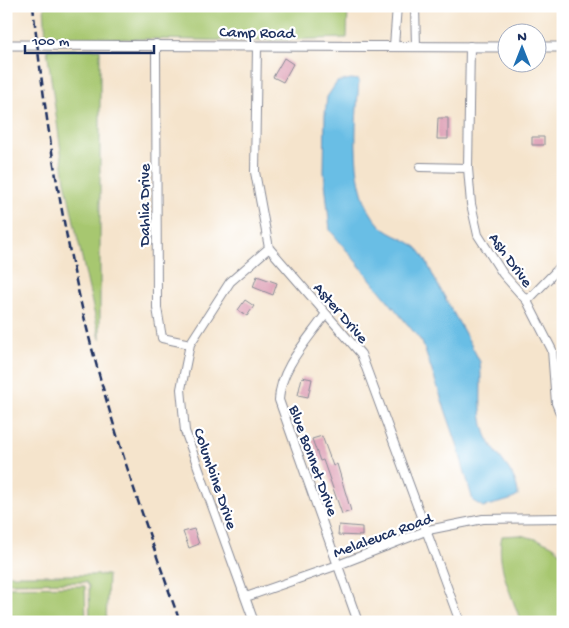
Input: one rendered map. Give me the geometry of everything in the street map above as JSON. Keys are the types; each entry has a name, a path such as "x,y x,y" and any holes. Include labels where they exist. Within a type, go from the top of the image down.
{"street":[{"path":"394,46 397,6"},
{"path":"415,6 416,46"},
{"name":"Camp Road","path":"6,45 156,44 257,47 496,47"},
{"name":"Dahlia Drive","path":"156,44 157,308 162,338 190,344"},
{"name":"Ash Drive","path":"470,46 468,168 471,204 478,235 503,274 527,301 552,350 556,404 563,420"},
{"name":"Aster Drive","path":"257,47 255,172 269,248 325,315 361,354 428,530 460,622"},
{"path":"546,47 563,47"},
{"path":"420,167 468,168"},
{"name":"Columbine Drive","path":"254,622 185,431 181,389 190,344 230,282 269,248"},
{"path":"527,301 547,283 563,264"},
{"name":"Blue Bonnet Drive","path":"325,315 288,369 280,390 280,400 358,622"},
{"name":"Melaleuca Road","path":"246,597 338,565 428,530 483,519 563,518"}],"lane":[{"path":"6,170 8,172 8,249 6,251"}],"green space":[{"path":"44,6 348,6 347,38 248,41 46,39"},
{"path":"47,49 100,49 100,339 65,181"},
{"path":"520,535 551,545 563,557 563,622 521,622 506,579 500,546 502,536"},
{"path":"6,575 108,575 106,622 90,622 89,586 86,582 6,583"},
{"path":"85,586 86,622 6,622 6,587"}],"water":[{"path":"351,79 359,80 356,116 356,156 362,194 369,210 384,229 407,241 422,254 480,362 483,426 490,443 510,472 517,487 518,496 510,500 483,507 473,501 456,441 422,342 330,230 324,172 327,97 337,82"}],"building":[{"path":"284,58 293,64 283,82 273,77"},
{"path":"438,118 448,118 448,139 437,139"},
{"path":"532,137 544,137 544,145 532,145"},
{"path":"257,276 277,283 273,295 253,287"},
{"path":"245,300 254,306 247,316 238,310"},
{"path":"302,377 312,379 308,397 298,395"},
{"path":"322,436 333,466 337,464 351,511 342,514 323,460 320,461 312,439"},
{"path":"339,525 362,527 362,536 338,535"},
{"path":"194,529 199,544 189,548 183,532"}],"railway":[{"path":"33,6 56,177 91,345 121,450 180,622"}]}
